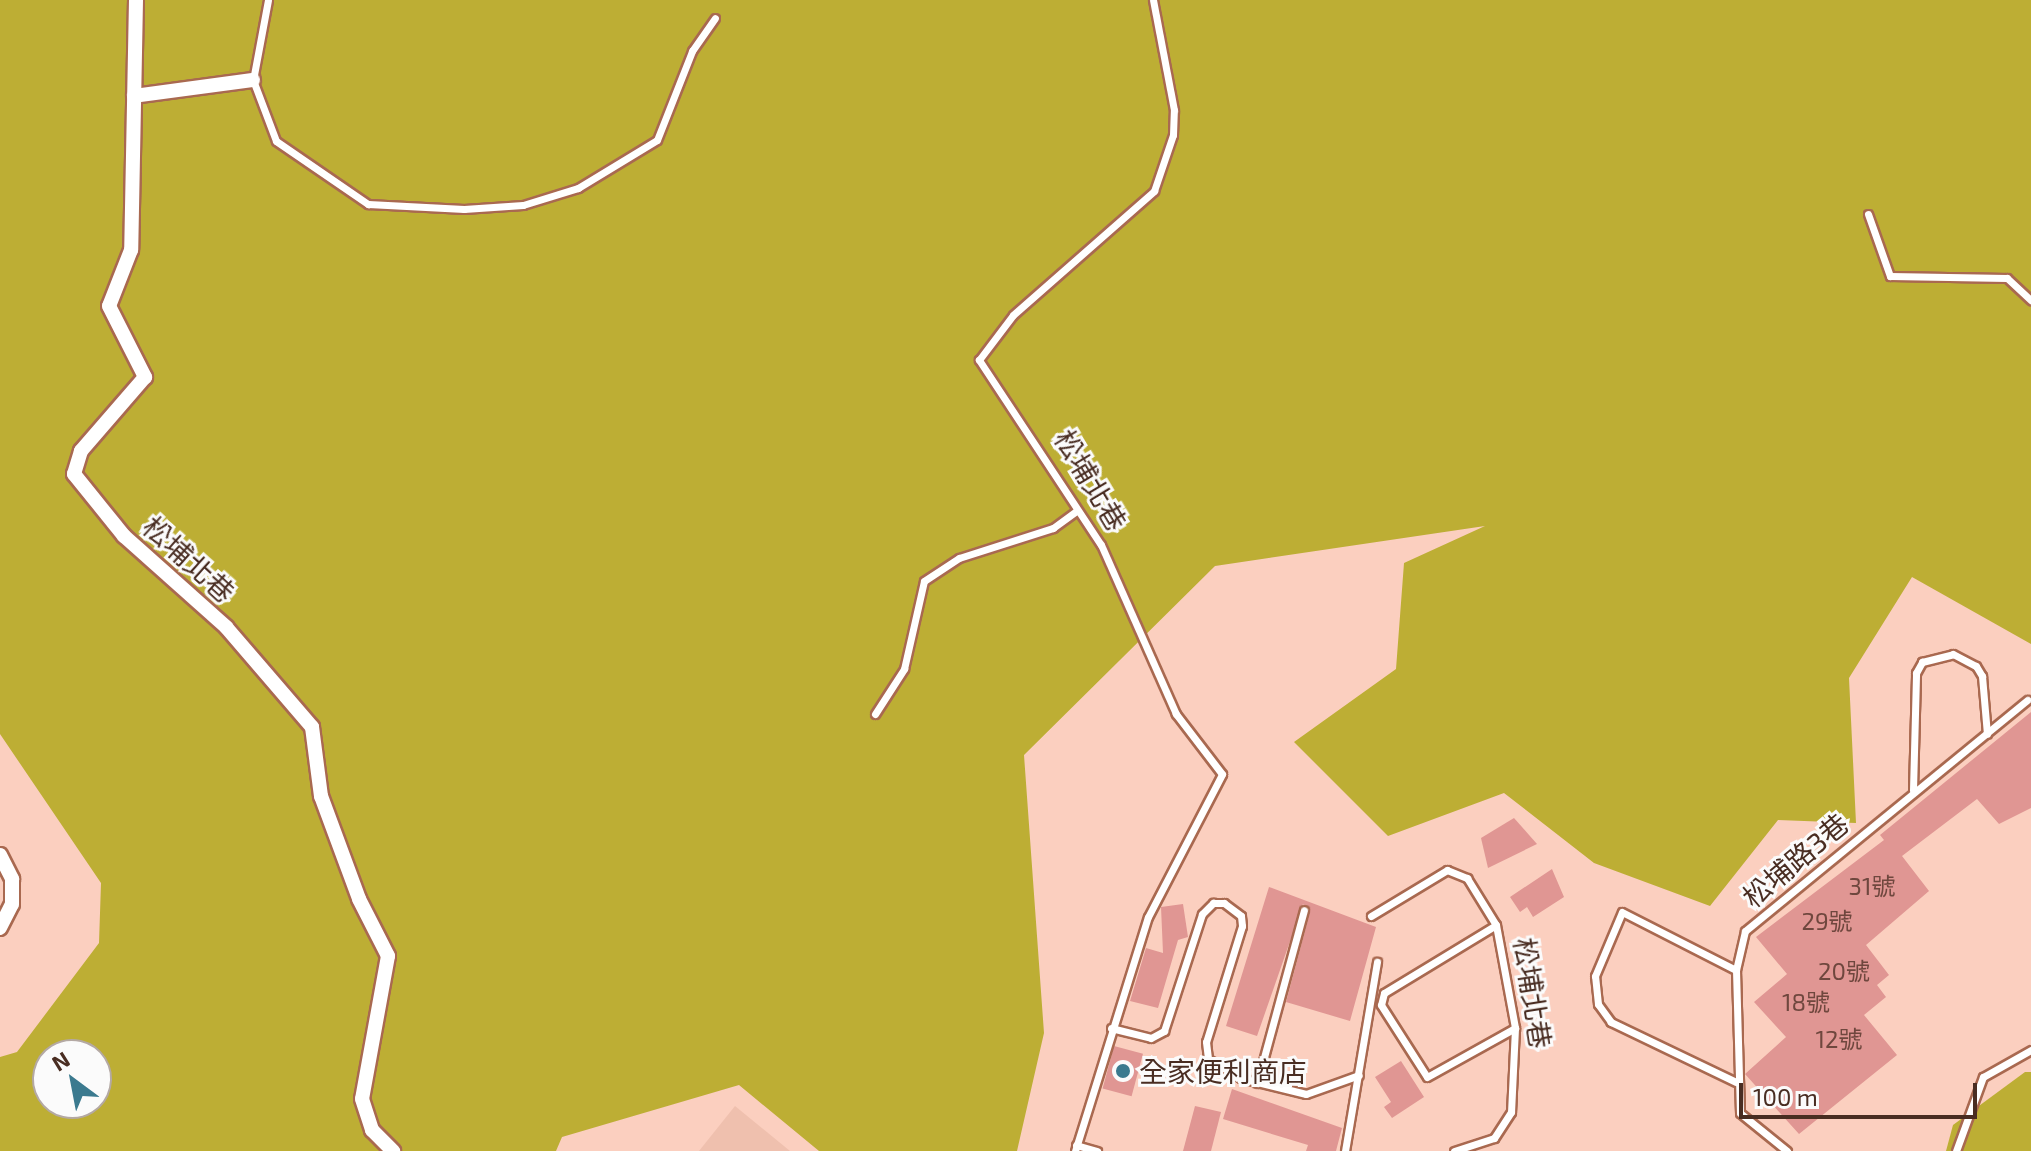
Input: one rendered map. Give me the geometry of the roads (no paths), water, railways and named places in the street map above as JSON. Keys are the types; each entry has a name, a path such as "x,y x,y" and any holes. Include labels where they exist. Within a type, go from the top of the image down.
{"street":[{"name":"松埔北巷","path":"136,0 131,250 109,306 145,377 81,451 74,474 124,536 226,627 312,727 321,796 359,899 388,956 362,1099 372,1130 393,1151"},
{"path":"134,96 253,80"},
{"path":"0,855 12,879 12,904 0,928"}],"lane":[{"path":"268,0 253,80 276,141 368,204 464,209 523,205 578,188 657,140 692,51 715,18"},
{"name":"松埔北巷","path":"1097,1151 1075,1148 1111,1028 1148,917 1222,774 1176,714 1101,545 1076,511 1036,439 979,360 1013,315 1154,191 1173,135 1174,110 1153,0"},
{"path":"1868,214 1890,276 2007,278 2031,300"},
{"path":"875,714 912,648 924,581 959,558 1053,528 1076,511"},
{"path":"1913,790 1916,673 1922,662 1953,654 1976,666 1987,734"},
{"name":"松埔路3巷","path":"1787,1151 1745,1122 1736,1082 1736,970 1745,931 1913,790 2027,700"},
{"name":"松埔北巷","path":"1371,916 1447,870 1467,878 1496,925 1515,1028 1518,1064 1508,1123 1494,1138 1454,1151"},
{"path":"1111,1028 1151,1038 1164,1031 1202,914 1213,903 1224,903 1241,916 1242,926 1206,1042 1208,1059 1257,1083 1317,1094 1359,1075"},
{"path":"1257,1083 1304,910"},
{"path":"1736,970 1622,912 1597,964 1605,1016 1736,1082"},
{"path":"1496,925 1384,993 1381,1005 1427,1077 1515,1028"},
{"path":"1345,1151 1377,962"},
{"path":"1956,1151 1983,1077 2031,1050"}],"place":[{"name":"全家便利商店","path":"1123,1071"}]}
